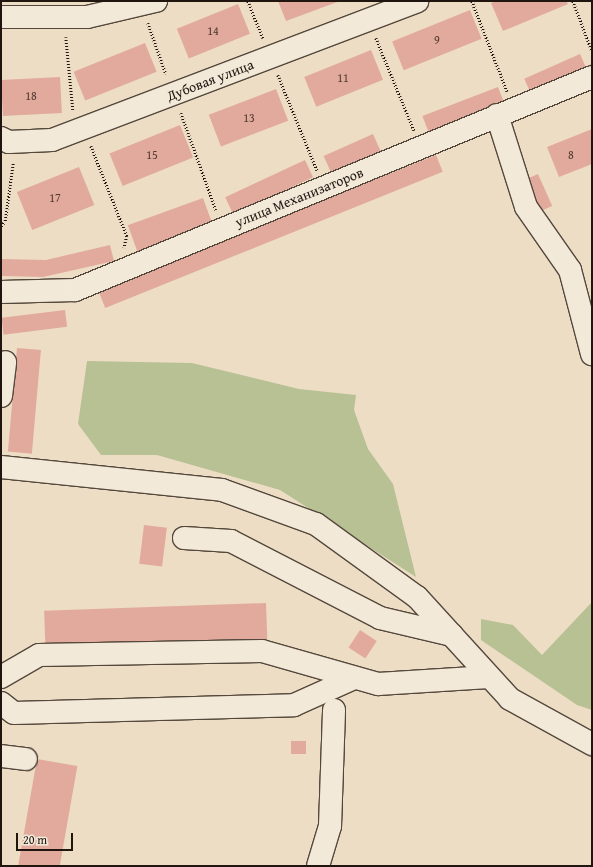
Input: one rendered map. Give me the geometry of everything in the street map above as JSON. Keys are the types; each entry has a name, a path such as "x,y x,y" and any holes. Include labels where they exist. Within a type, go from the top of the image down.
{"street":[{"name":"Дубовая улица","path":"8,140 52,140 417,1"},
{"path":"1,17 87,17 146,2"},
{"name":"улица Механизаторов","path":"1,292 75,290 592,77"},
{"path":"505,112 526,207 570,270 592,354"},
{"path":"1,396 5,362"},
{"path":"1,467 222,490 316,524 417,597 510,699 592,744"},
{"path":"184,538 231,541 380,618 452,635"},
{"path":"1,677 39,655 262,651 378,684 490,676"},
{"path":"1,703 14,713 294,705 354,678"},
{"path":"318,866 330,826 334,710"},
{"path":"1,756 26,759"}],"path":[{"path":"248,1 324,187"},
{"path":"472,1 505,112"},
{"path":"573,1 592,51"},
{"path":"146,2 174,94 223,229"},
{"path":"64,17 80,130 126,236 118,272"},
{"path":"368,19 421,147"},
{"path":"1,226 5,221 8,140"}],"green space":[{"path":"87,361 192,363 299,389 356,395 354,410 368,449 393,484 416,577 280,490 157,455 101,455 78,424"},
{"path":"592,602 592,710 577,705 481,640 481,619 513,625 542,655"}],"building":[{"path":"278,1 340,1 286,21"},
{"path":"496,1 566,1 568,4 503,31 491,3"},
{"path":"238,4 250,34 189,58 177,29"},
{"path":"470,10 482,39 404,70 392,41"},
{"path":"145,43 157,72 85,101 74,72"},
{"path":"371,50 383,80 316,107 304,77"},
{"path":"580,54 587,70 531,94 524,79"},
{"path":"60,77 62,113 3,116 1,80"},
{"path":"498,87 505,105 429,134 422,116"},
{"path":"276,89 288,121 221,147 209,115"},
{"path":"180,125 193,157 123,186 110,153"},
{"path":"592,129 592,164 559,177 547,147"},
{"path":"373,134 381,152 332,174 324,156"},
{"path":"436,155 443,172 105,308 99,291"},
{"path":"305,160 313,177 233,214 225,197"},
{"path":"79,167 94,205 32,230 17,192"},
{"path":"538,174 552,206 539,212 524,180"},
{"path":"203,198 213,225 138,253 128,225"},
{"path":"110,245 114,261 43,277 1,276 1,259 46,260"},
{"path":"65,310 67,327 4,335 1,318"},
{"path":"17,348 41,350 32,454 8,452"},
{"path":"144,525 167,528 162,567 139,564"},
{"path":"266,603 267,639 45,647 44,611"},
{"path":"360,630 377,641 365,659 349,648"},
{"path":"291,741 306,741 306,754 291,754"},
{"path":"37,759 77,766 60,866 18,866"}]}
